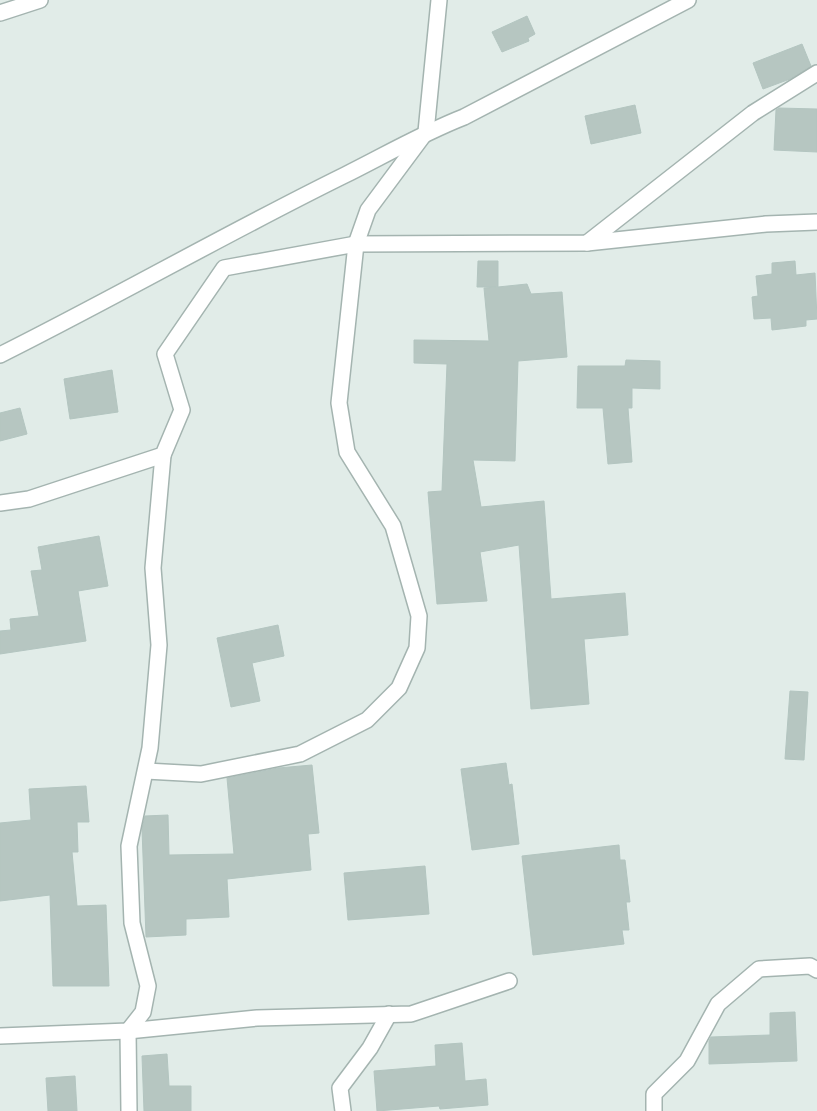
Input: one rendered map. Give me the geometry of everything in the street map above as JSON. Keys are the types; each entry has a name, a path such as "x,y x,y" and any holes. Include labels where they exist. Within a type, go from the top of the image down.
{"street":[{"path":"0,13 40,0"},
{"path":"146,771 201,774 300,754 367,720 399,688 417,648 419,616 393,526 347,452 339,404 356,244 368,210 426,132 439,0"},
{"path":"0,355 77,316 254,220 426,132 464,117 688,0"},
{"path":"587,243 752,113 817,73"},
{"path":"129,1111 128,1031 143,1012 148,986 132,923 129,846 146,771 159,645 153,568 163,455 182,410 165,354 224,268 356,244 587,243 766,224 817,222"},
{"path":"0,504 30,499 163,455"},
{"path":"654,1111 654,1094 687,1061 718,1004 759,969 810,966 817,970"},
{"path":"0,1036 128,1031 257,1018 411,1014 509,981"},
{"path":"344,1111 340,1088 370,1048 389,1014"}],"building":[{"path":"527,16 535,34 528,38 529,41 502,52 492,32"},
{"path":"802,44 811,66 790,79 763,89 753,63"},
{"path":"635,105 641,133 591,144 585,116"},
{"path":"779,108 817,109 817,152 774,150 776,110"},
{"path":"478,261 498,261 498,287 527,284 531,294 562,292 567,357 518,361 515,461 473,460 481,507 544,501 551,599 625,593 628,635 584,639 589,704 531,709 519,545 480,552 487,601 437,604 428,492 442,491 447,364 414,363 414,340 489,341 484,288 496,287 477,287"},
{"path":"795,261 796,275 815,273 817,319 806,320 806,326 772,330 771,318 754,319 752,297 758,296 756,276 772,274 772,263"},
{"path":"626,360 660,361 660,389 632,388 632,408 628,408 632,462 608,464 603,408 577,408 578,366 625,366"},
{"path":"112,370 118,412 70,419 64,379"},
{"path":"20,408 27,434 0,441 0,413"},
{"path":"99,536 108,586 78,591 86,641 0,654 0,631 11,630 10,619 39,616 31,571 42,570 38,547"},
{"path":"278,625 284,656 252,663 260,701 231,707 217,638"},
{"path":"790,691 808,692 804,760 785,759"},
{"path":"506,763 509,785 512,784 519,844 472,850 461,769"},
{"path":"312,765 319,833 308,834 311,870 227,879 229,917 186,919 186,935 146,937 142,829 145,816 168,815 169,855 234,854 227,778 278,768"},
{"path":"86,786 89,822 77,822 78,852 72,852 77,906 106,905 109,986 53,986 50,895 0,901 0,823 31,820 29,789"},
{"path":"619,845 620,860 625,860 630,902 626,902 629,930 622,930 624,944 533,955 522,856"},
{"path":"425,866 429,914 348,920 344,873"},
{"path":"795,1012 797,1061 709,1064 709,1041 711,1037 770,1035 770,1013"},
{"path":"462,1043 465,1081 486,1079 488,1105 440,1109 439,1106 377,1111 374,1071 436,1066 435,1045"},
{"path":"167,1054 169,1086 191,1086 191,1111 144,1111 142,1056"},
{"path":"75,1076 77,1111 48,1111 46,1078"}]}
